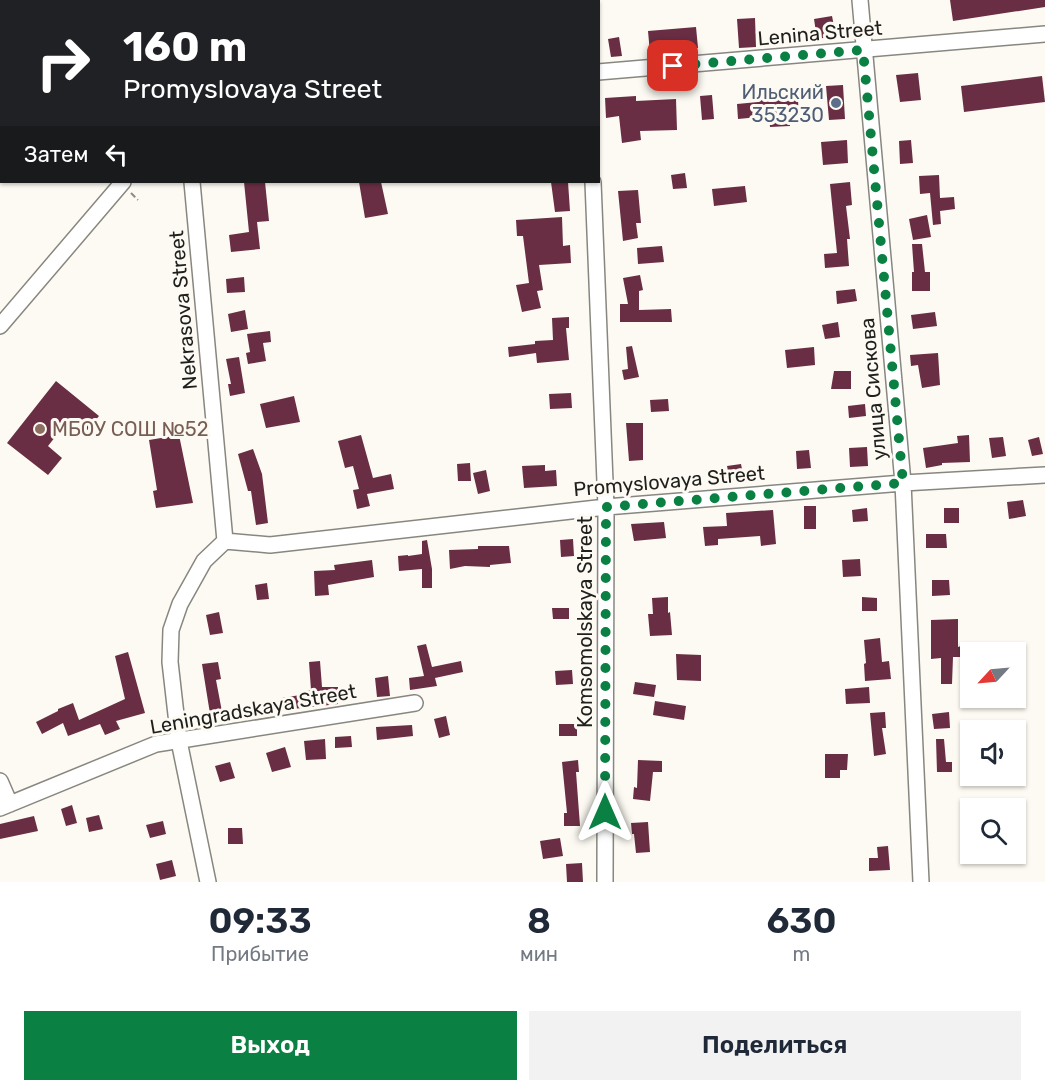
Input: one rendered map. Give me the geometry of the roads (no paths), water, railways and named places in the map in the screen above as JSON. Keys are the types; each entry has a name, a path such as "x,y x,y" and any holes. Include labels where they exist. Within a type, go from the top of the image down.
{"street":[{"name":"улица Сискова","path":"860,0 903,483 921,882"},
{"name":"Lenina Street","path":"600,72 1045,34"},
{"path":"0,326 122,183"},
{"name":"Nekrasova Street","path":"192,183 225,541"},
{"name":"Komsomolskaya Street","path":"593,183 606,507 605,882"},
{"name":"Promyslovaya Street","path":"225,541 270,545 606,507 903,483 1045,475"},
{"path":"207,882 178,741 170,662 171,630 180,604 204,561 225,541"},
{"name":"Leningradskaya Street","path":"5,806 156,744 415,703"},
{"path":"0,781 5,806"}],"place":[{"name":"Ильский 353230","path":"836,103"},
{"name":"МБОУ СОШ №52","path":"40,429"}]}
